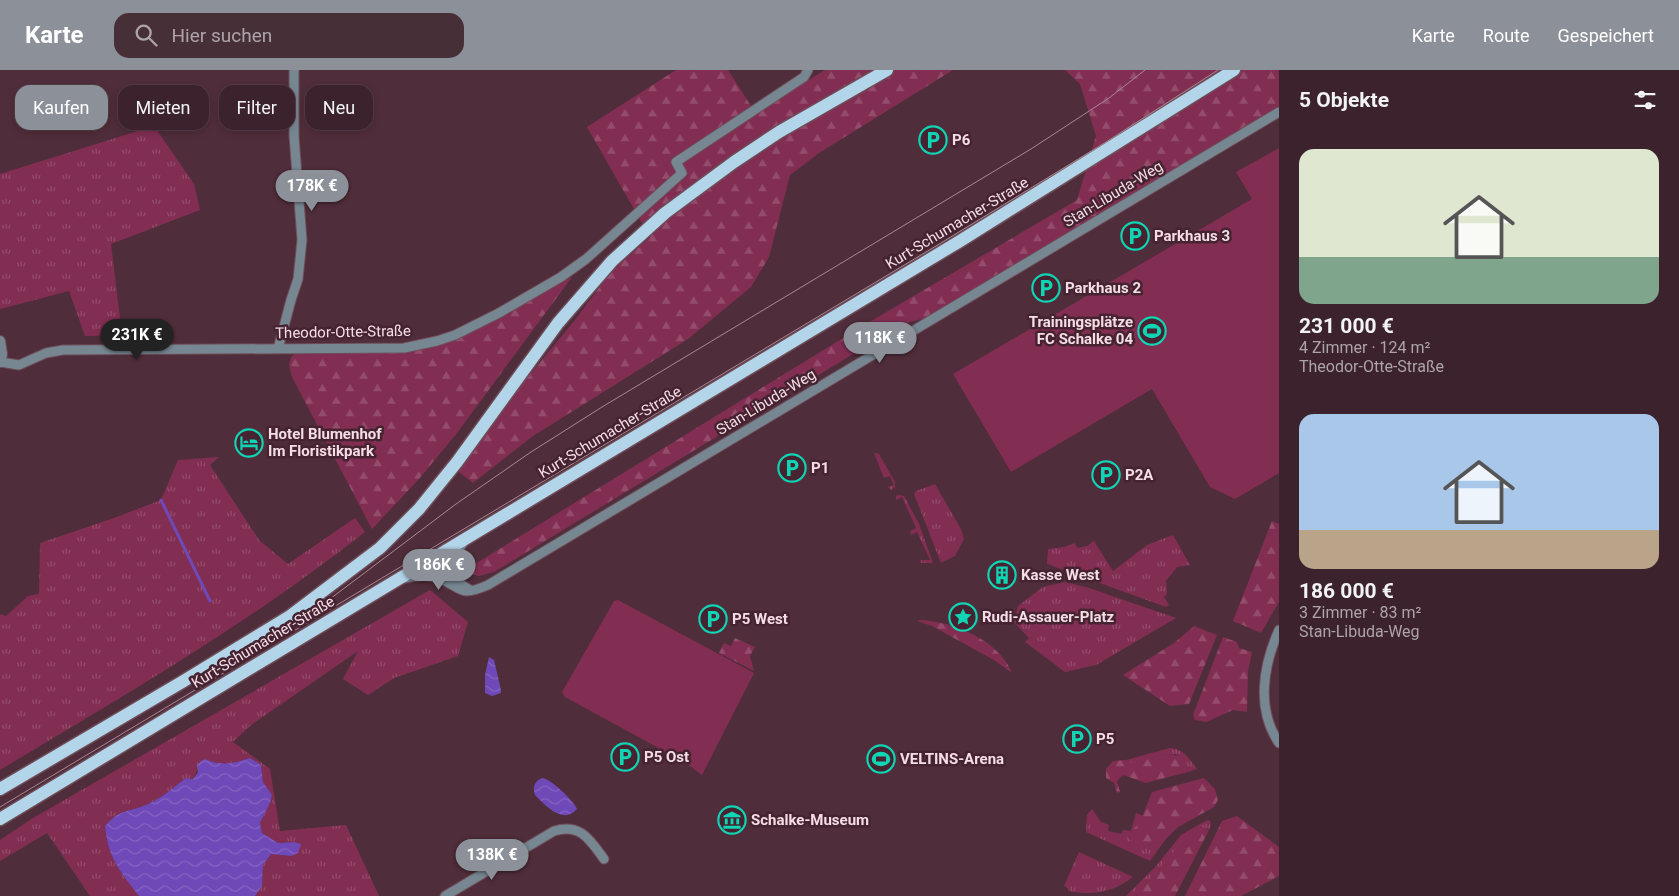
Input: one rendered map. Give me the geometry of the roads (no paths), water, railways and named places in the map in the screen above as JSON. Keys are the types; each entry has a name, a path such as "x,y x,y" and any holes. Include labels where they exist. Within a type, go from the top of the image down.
{"main road":[{"name":"Kurt-Schumacher-Straße","path":"0,789 174,687 290,616 380,548 418,508 457,462 558,323 612,261 665,213 717,173 779,132 887,70"},
{"name":"Kurt-Schumacher-Straße","path":"0,819 960,241 1234,70"}],"street":[{"path":"278,349 290,300 298,279 302,240 294,136 294,70"},
{"name":"Theodor-Otte-Straße","path":"0,362 19,365 46,353 63,350 404,348 455,335 540,290 586,259 682,172 676,162 804,77 808,70"},
{"name":"Stan-Libuda-Weg","path":"471,590 479,589 495,580 1279,112"},
{"path":"0,341 2,354 0,362"},
{"path":"466,537 452,564 456,579 471,590"},
{"path":"400,578 421,575 430,576 438,578 463,592 471,590"},
{"path":"1279,630 1269,655 1264,691 1267,717 1279,743"},
{"path":"445,896 554,830 572,828 581,832 590,840 604,859"}],"water":[{"path":"489,657 494,660 501,690 501,693 492,696 485,693 485,675"},
{"path":"250,758 261,765 263,782 272,795 260,823 262,833 278,843 294,842 301,844 298,853 291,856 271,854 263,865 262,886 255,896 139,896 112,856 105,826 121,813 143,806 159,798 186,778 193,779 198,772 197,765 204,759 217,763 227,763"},
{"path":"542,778 561,790 577,809 572,813 560,815 544,804 535,795 534,789 536,783"}],"waterway":[{"path":"161,500 210,601"}],"tram line":[{"path":"314,611 456,504 531,452 602,407 1031,149 1109,98 1145,70"},
{"path":"0,807 936,246 1103,144 1218,70"}],"place":[{"name":"P6","path":"933,140"},
{"name":"Parkhaus 3","path":"1135,236"},
{"name":"Parkhaus 2","path":"1046,288"},
{"name":"Trainingsplätze FC Schalke 04","path":"1152,331"},
{"name":"Hotel Blumenhof Im Floristikpark","path":"249,443"},
{"name":"P1","path":"792,468"},
{"name":"P2A","path":"1106,475"},
{"name":"Kasse West","path":"1002,575"},
{"name":"Rudi-Assauer-Platz","path":"963,617"},
{"name":"P5 West","path":"713,619"},
{"name":"P5","path":"1077,739"},
{"name":"P5 Ost","path":"625,757"},
{"name":"VELTINS-Arena","path":"881,759"},
{"name":"Schalke-Museum","path":"732,820"}]}
